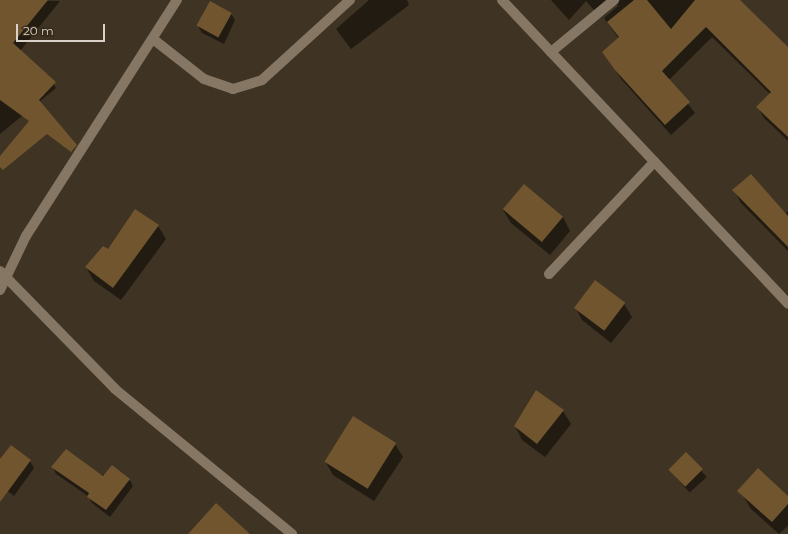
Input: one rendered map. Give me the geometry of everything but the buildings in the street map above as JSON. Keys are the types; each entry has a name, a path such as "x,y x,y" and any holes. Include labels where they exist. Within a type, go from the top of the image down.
{"street":[{"path":"0,290 4,274 26,236 177,0"},
{"path":"153,39 204,79 233,89 262,80 350,0"},
{"path":"502,0 788,304"},
{"path":"551,52 614,0"},
{"path":"549,274 654,162"},
{"path":"4,274 115,389 292,534"}]}
